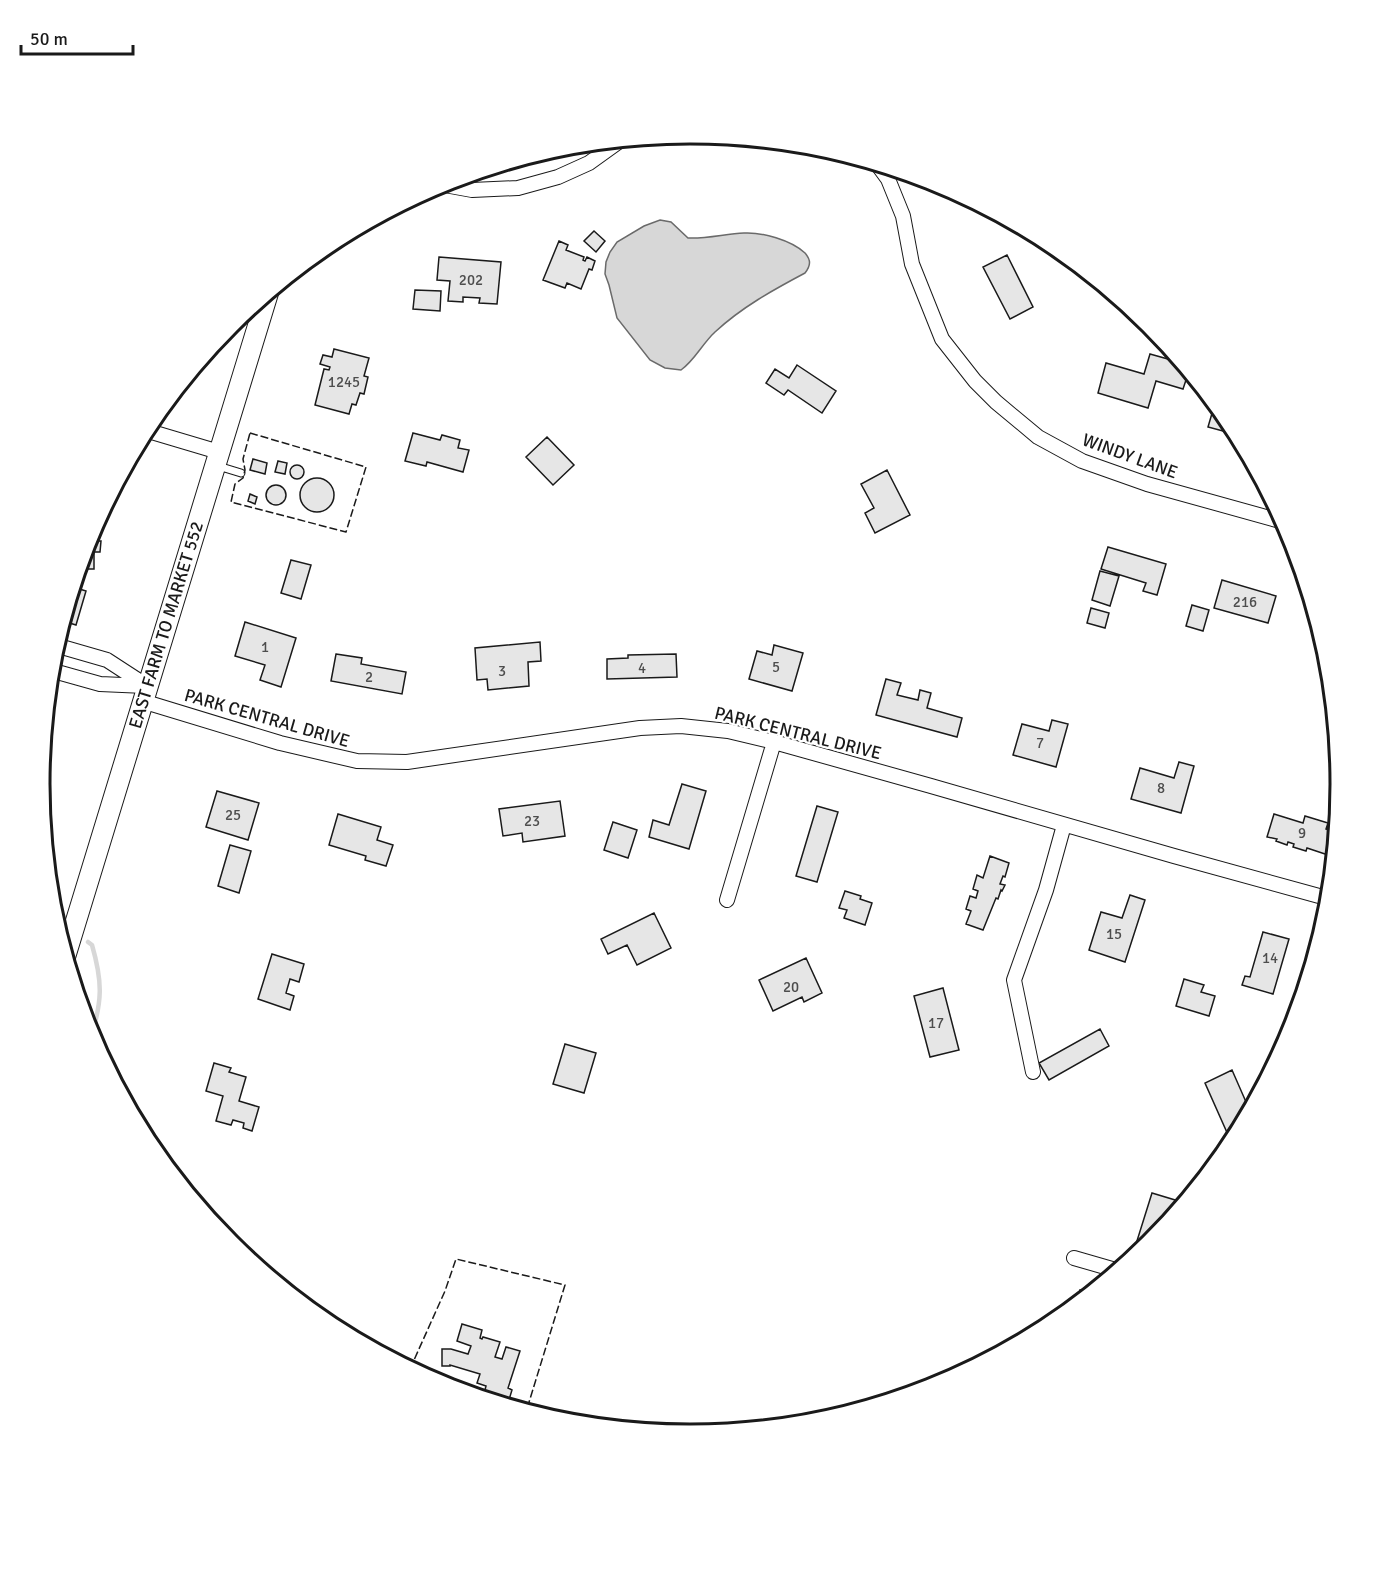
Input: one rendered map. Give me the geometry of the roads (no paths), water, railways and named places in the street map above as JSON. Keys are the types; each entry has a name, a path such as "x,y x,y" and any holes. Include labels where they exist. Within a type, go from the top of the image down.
{"main road":[{"name":"EAST FARM TO MARKET 552","path":"69,943 264,307"}],"street":[{"path":"459,188 472,190 518,188 558,177 589,163 609,149"},
{"name":"WINDY LANE","path":"885,175 903,216 912,264 942,339 975,381 996,402 1038,437 1082,461 1147,484 1272,519"},
{"path":"154,434 217,459"},
{"path":"65,648 107,660 145,693"},
{"path":"60,673 145,693"},
{"name":"PARK CENTRAL DRIVE","path":"145,693 280,743 357,761 407,762 640,728 681,726 728,731 1320,896"},
{"path":"727,900 774,742"},
{"path":"1033,1072 1014,980 1046,890 1065,825"},
{"path":"1074,1257 1110,1267"}],"lane":[{"path":"217,459 241,473"}],"waterway":[{"path":"88,942 92,945 96,958 100,992 95,1022"}]}
